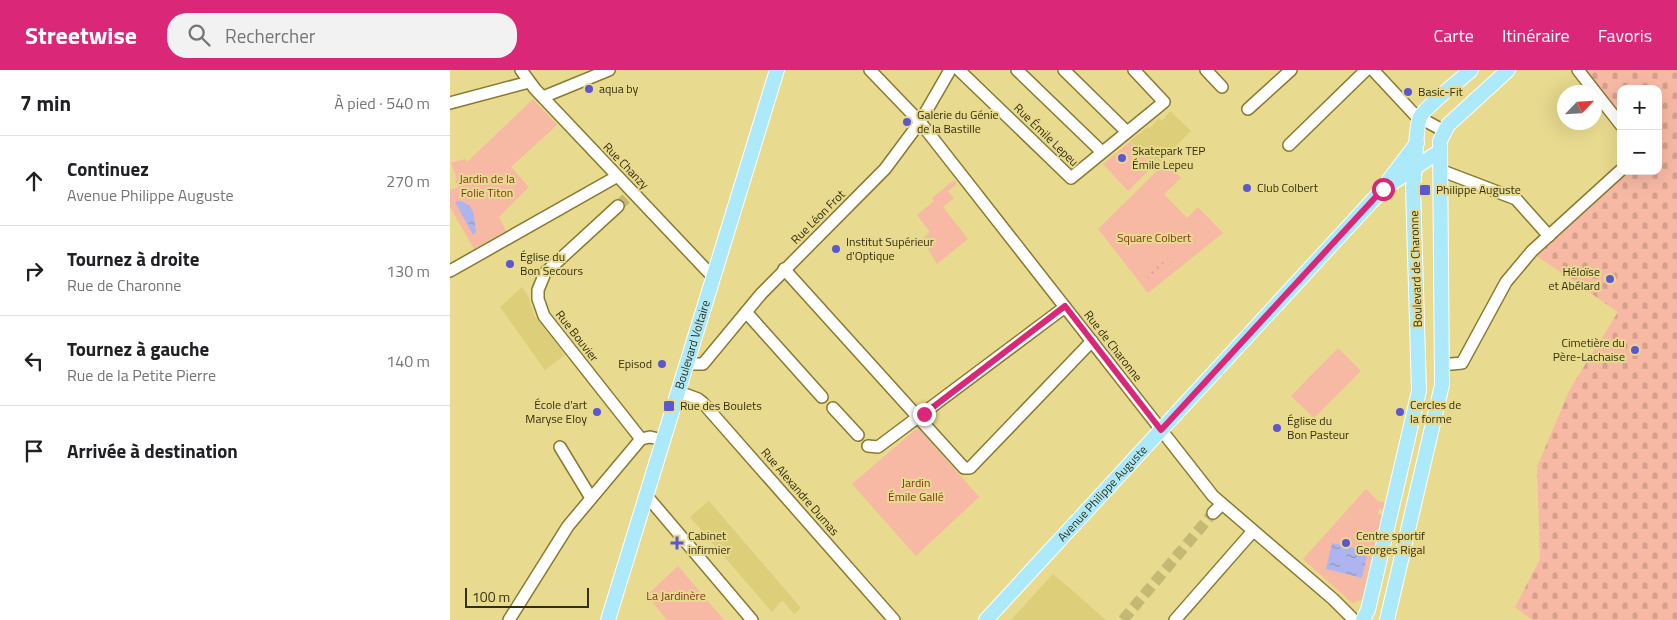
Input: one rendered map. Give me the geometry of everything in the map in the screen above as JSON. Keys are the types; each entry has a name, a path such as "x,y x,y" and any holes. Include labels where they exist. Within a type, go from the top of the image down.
{"main road":[{"name":"Boulevard Voltaire","path":"608,620 777,70"},
{"path":"1420,118 1471,70"},
{"path":"1444,131 1508,70"},
{"name":"Boulevard de Charonne","path":"1363,620 1368,610 1419,391 1413,186 1417,166 1420,118"},
{"name":"Boulevard de Charonne","path":"1387,620 1440,395 1440,141 1444,131"},
{"name":"Avenue Philippe Auguste","path":"986,620 1383,189 1417,143"},
{"name":"Avenue Philippe Auguste","path":"1383,189 1440,152"},
{"path":"1419,391 1440,395"}],"street":[{"name":"Rue Chanzy","path":"521,70 529,82 631,194 714,278"},
{"path":"450,103 529,82 530,70"},
{"path":"543,97 608,70"},
{"name":"Rue de Charonne","path":"870,70 920,122 1213,496 1333,599 1354,620"},
{"name":"Rue Léon Frot","path":"688,364 703,364 784,269 886,169 920,122 950,70"},
{"name":"Rue Émile Lepeu","path":"959,70 1070,178 1164,102 1134,70"},
{"path":"1017,70 1102,152"},
{"path":"1064,70 1128,132"},
{"path":"1206,70 1222,87"},
{"path":"1248,109 1291,70"},
{"path":"1289,145 1366,70"},
{"path":"1373,70 1420,118 1444,131"},
{"path":"1578,70 1617,120"},
{"path":"1440,170 1516,199 1549,236"},
{"path":"1441,365 1462,364 1506,282 1532,251 1617,174"},
{"path":"450,270 616,177"},
{"name":"Rue Bouvier","path":"618,206 546,272 541,281 538,299 550,324 641,439"},
{"path":"784,269 964,468 970,468 1092,341"},
{"path":"868,446 878,447 1065,306"},
{"path":"746,312 822,397"},
{"name":"Rue Alexandre Dumas","path":"679,392 698,398 703,403 894,620"},
{"path":"833,408 858,435"},
{"path":"509,620 568,526 641,439 650,437 663,440"},
{"path":"560,447 591,498"},
{"path":"646,495 752,620"},
{"path":"1213,513 1222,504"},
{"path":"1175,620 1253,532"}],"shaded area":[{"path":"1170,111 1191,131 1155,167 1130,141 1148,127 1150,128 1159,118 1162,121"},
{"path":"522,287 528,296 534,315 565,355 545,370 500,307"},
{"path":"709,501 801,608 794,614 782,600 772,612 690,517"},
{"path":"1053,574 1066,585 1106,620 1011,620"}],"green space":[{"name":"Cimetière du Père-Lachaise","path":"1585,70 1677,70 1677,620 1532,620 1515,607 1540,559 1537,467 1570,389 1618,312 1534,254 1620,175 1662,175 1662,85 1617,85 1617,112 1602,92 1602,85 1596,85"},
{"name":"Jardin de la Folie Titon","path":"533,99 557,125 511,167 529,187 499,217 506,231 474,249 450,207 450,190 458,187 451,163 465,159 467,162"},
{"path":"1130,142 1153,166 1128,191 1103,164"},
{"name":"Square Colbert","path":"1166,162 1181,178 1164,194 1187,218 1198,207 1223,233 1148,293 1098,229"},
{"path":"954,180 957,184 948,191 954,198 943,207 968,239 937,264 922,239 930,232 917,215 934,201 932,198"},
{"path":"1172,255 1176,259 1150,280 1146,275"},
{"path":"1338,348 1361,371 1314,418 1291,396"},
{"name":"Jardin Émile Gallé","path":"915,430 920,430 979,497 916,556 852,484"},
{"name":"Centre sportif Georges Rigal","path":"1366,489 1378,501 1385,503 1383,510 1379,509 1378,514 1382,515 1362,600 1352,603 1303,559"},
{"name":"La Jardinère","path":"678,566 724,620 667,620 647,595"}],"water":[{"path":"455,202 464,202 473,212 476,232 473,235"},
{"path":"1332,543 1368,551 1362,578 1326,569"}],"tunnel":[{"path":"618,206 629,196"},
{"path":"1123,620 1213,513"}],"place":[{"name":"aqua by","path":"589,89"},
{"name":"Basic-Fit","path":"1408,92"},
{"name":"Galerie du Génie de la Bastille","path":"907,122"},
{"name":"Skatepark TEP Émile Lepeu","path":"1122,158"},
{"name":"Club Colbert","path":"1247,188"},
{"name":"Philippe Auguste","path":"1425,190"},
{"name":"Institut Supérieur d'Optique","path":"836,249"},
{"name":"Église du Bon Secours","path":"510,264"},
{"name":"Héloïse et Abélard","path":"1610,279"},
{"name":"Cimetière du Père-Lachaise","path":"1635,350"},
{"name":"Episod","path":"662,364"},
{"name":"Rue des Boulets","path":"669,406"},
{"name":"École d'art Maryse Eloy","path":"597,412"},
{"name":"Cercles de la forme","path":"1400,412"},
{"name":"Église du Bon Pasteur","path":"1277,428"},
{"name":"Cabinet infirmier","path":"677,543"},
{"name":"Centre sportif Georges Rigal","path":"1346,543"}],"route":[{"path":"924,414 1065,306 1161,430 1383,189"}]}
